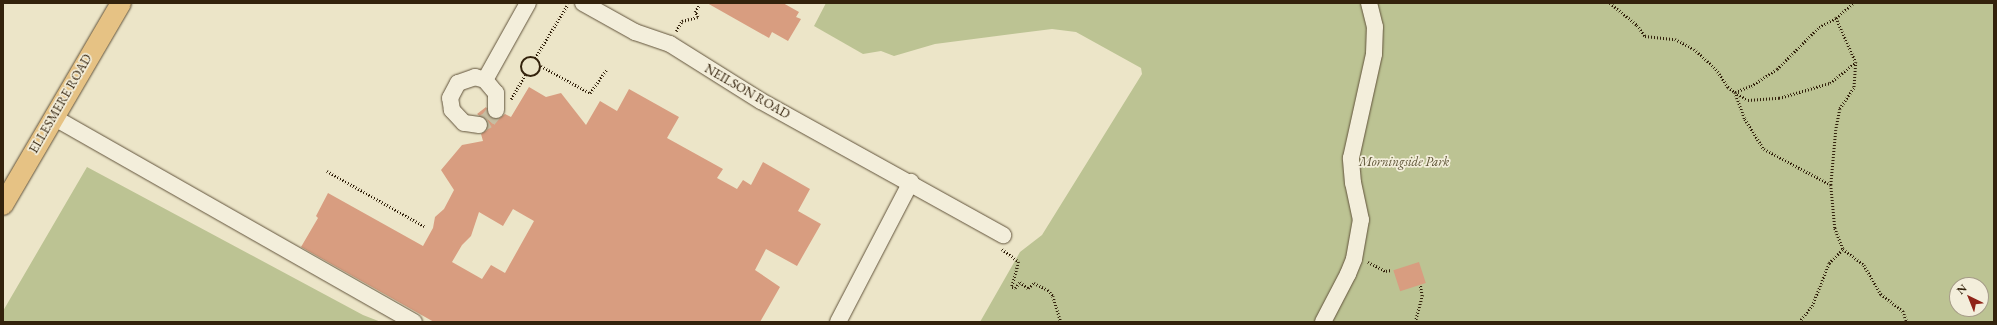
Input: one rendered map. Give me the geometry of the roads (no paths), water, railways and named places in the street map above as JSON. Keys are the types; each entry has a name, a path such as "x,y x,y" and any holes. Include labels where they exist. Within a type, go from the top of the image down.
{"main road":[{"name":"ELLESMERE ROAD","path":"3,206 53,117 121,3"}],"street":[{"path":"485,80 528,3"},
{"name":"NEILSON ROAD","path":"583,3 635,32 670,44 761,101 910,182 1002,235"},
{"path":"1323,322 1354,259 1361,220 1353,183 1351,158 1374,54 1374,27 1369,3"},
{"path":"479,125 464,123 456,117 452,110 450,98 458,84 466,79 485,80 496,93 497,108"},
{"path":"53,117 414,322"},
{"path":"838,322 910,182"}],"tunnel":[{"path":"479,125 488,120 496,110"}],"park label":[{"name":"Morningside Park","path":"1404,162"}]}
